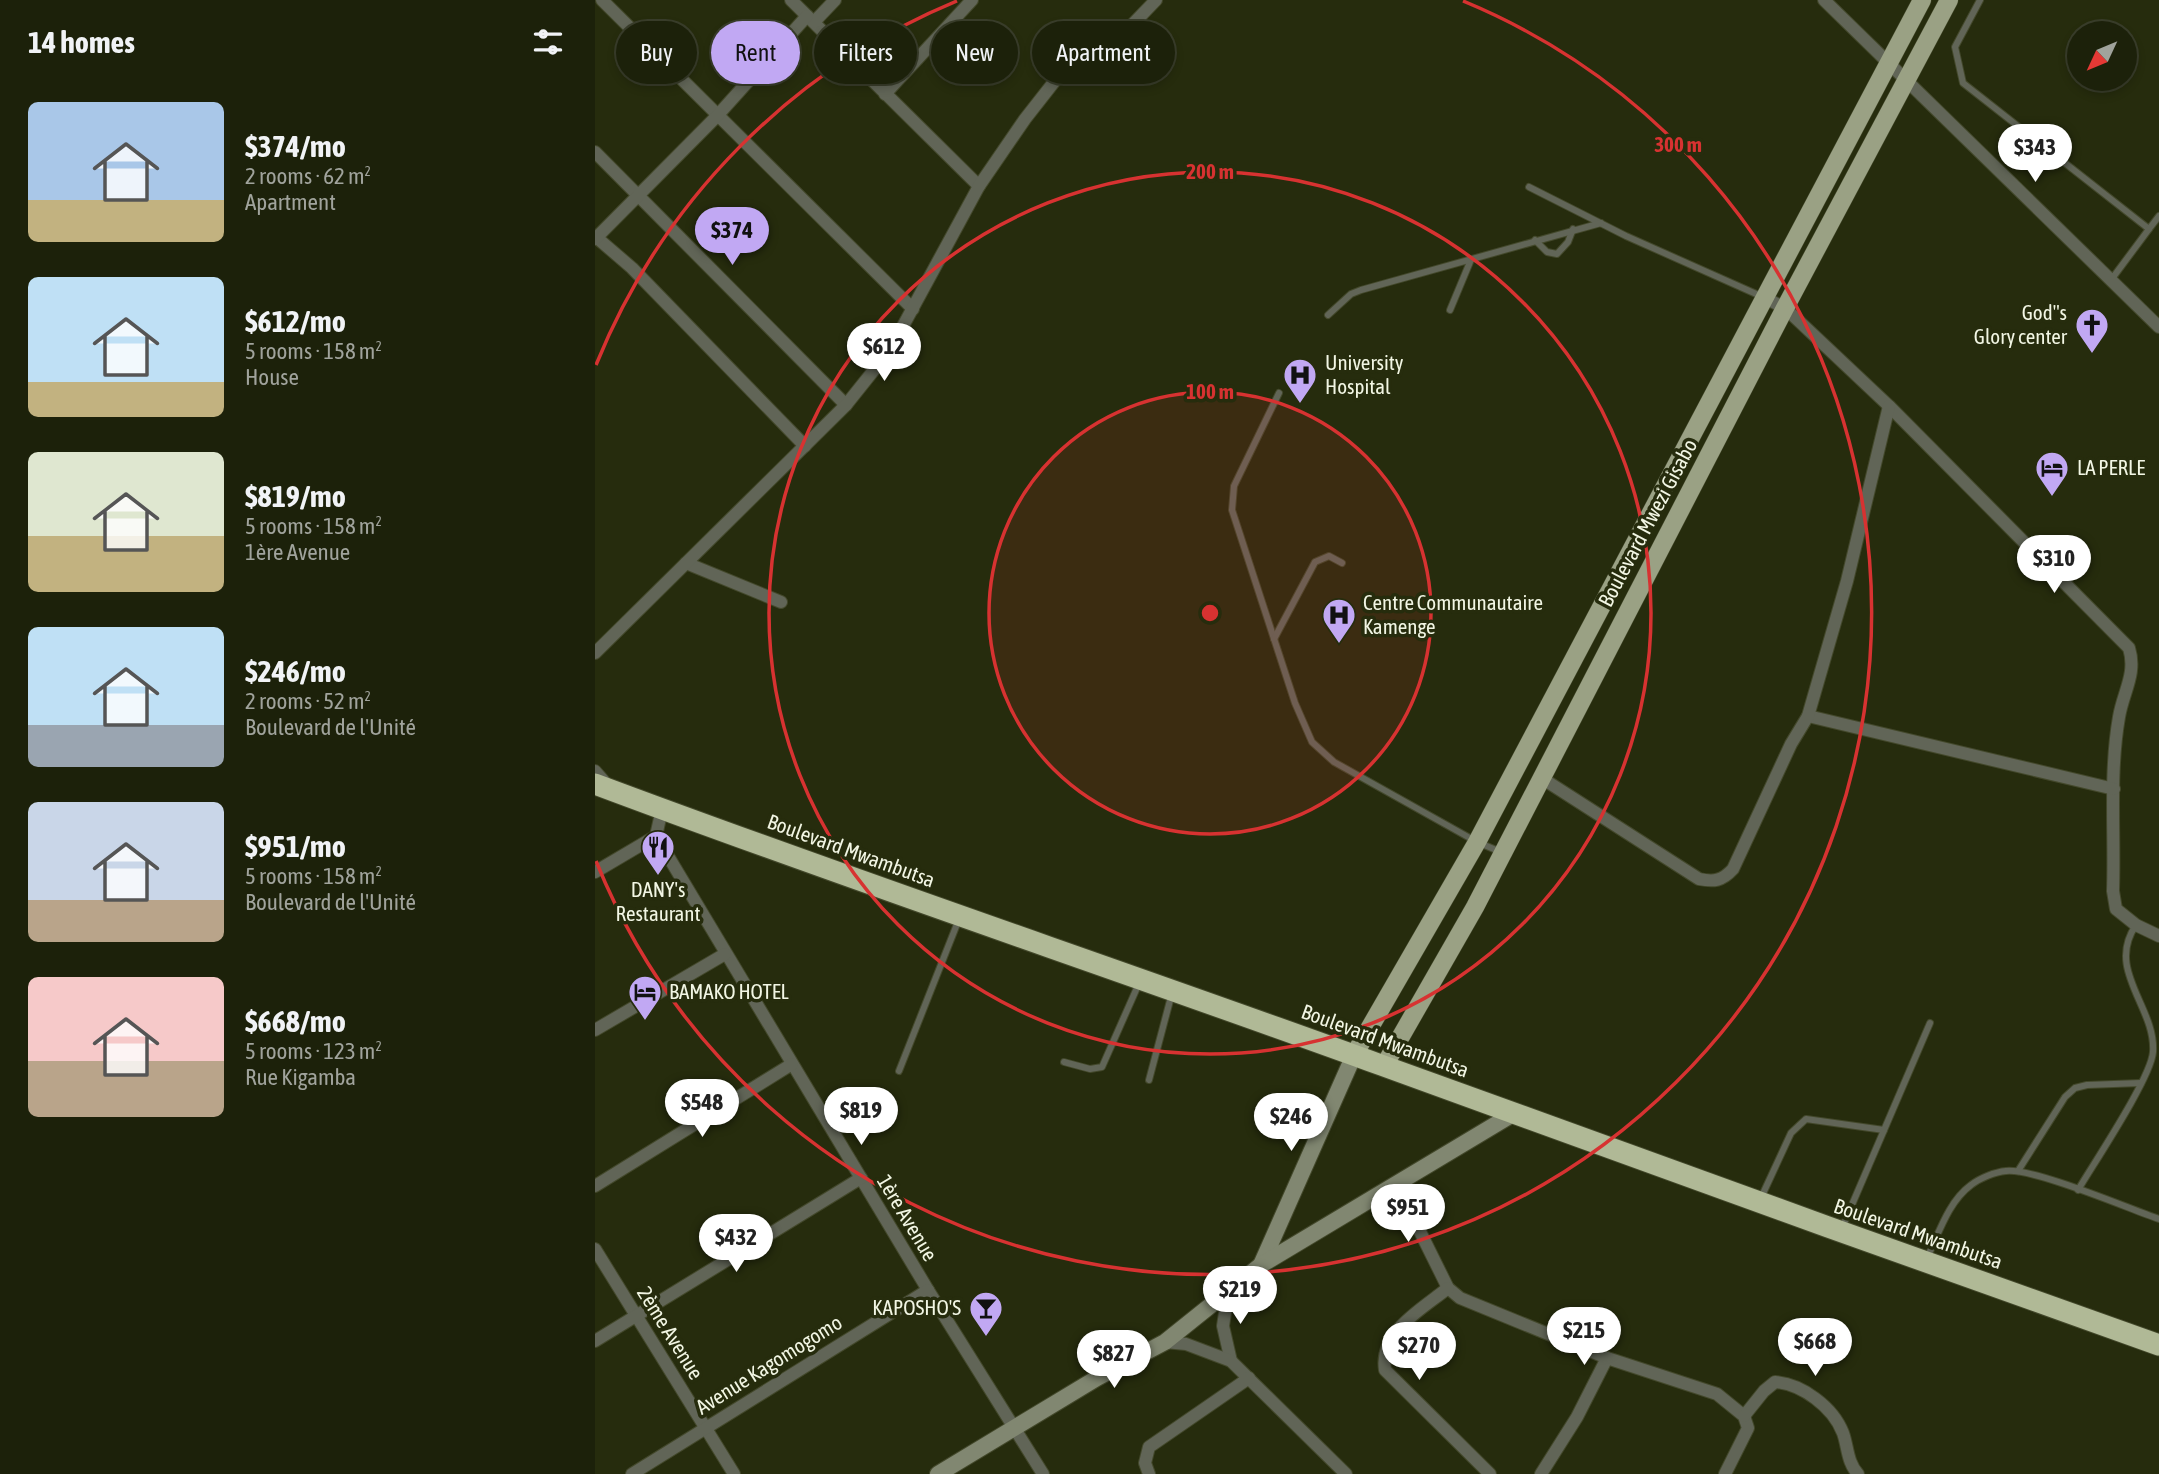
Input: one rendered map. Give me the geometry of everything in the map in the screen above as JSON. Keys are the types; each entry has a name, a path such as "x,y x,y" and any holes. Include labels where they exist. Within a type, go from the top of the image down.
{"highway":[{"name":"Boulevard Mwambutsa","path":"603,787 960,917 1354,1055 1840,1233 2159,1345"}],"main road":[{"name":"Boulevard Mwezi Gisabo","path":"1354,1055 1477,842 1922,0"},
{"name":"Boulevard Mwezi Gisabo","path":"1384,1066 1503,853 1539,777 1672,527 1784,308 1949,0"},
{"path":"1649,515 1672,527"}],"street":[{"path":"602,0 913,309"},
{"path":"791,0 979,187"},
{"path":"805,446 632,268 596,238 811,19 835,0"},
{"path":"885,94 972,0"},
{"path":"595,653 846,405 890,349 979,187 1065,68 1095,46 1113,40 1156,0"},
{"path":"1823,0 1907,79 2109,282 2159,327"},
{"path":"595,152 846,405"},
{"path":"1763,297 1784,308 1889,406 2129,648 2133,662 2129,687 2119,715 2114,789 2113,891 2116,909 2136,925 2159,936"},
{"path":"1539,777 1699,879 1712,882 1724,879 1733,869 1791,744 1808,716 1847,581 1889,406"},
{"path":"687,563 781,602"},
{"path":"1808,716 2114,789"},
{"path":"595,771 603,787"},
{"path":"595,872 656,836 662,809"},
{"name":"1ère Avenue","path":"656,836 927,1290 1043,1474"},
{"path":"595,1030 725,954"},
{"path":"1261,1265 1354,1055"},
{"path":"595,1186 792,1063"},
{"path":"938,1474 1097,1378 1165,1342 1261,1265 1513,1114"},
{"path":"595,1341 860,1178"},
{"path":"1397,1185 1448,1288 1472,1303 1607,1358 1717,1394 1744,1416 1748,1428 1725,1474"},
{"name":"2ème Avenue","path":"595,1249 734,1474"},
{"path":"1448,1288 1398,1328 1383,1358 1385,1370 1490,1474"},
{"name":"Avenue Kagomogomo","path":"632,1474 927,1290"},
{"path":"1228,1293 1223,1326 1231,1361"},
{"path":"1165,1342 1186,1344 1231,1361 1346,1474"},
{"path":"1541,1474 1577,1417 1607,1358"},
{"path":"1149,1474 1145,1463 1149,1447 1249,1378"},
{"path":"1744,1416 1775,1382 1792,1383 1838,1422 1858,1474"}],"lane":[{"path":"1980,0 1955,47 1963,83 2149,229"},
{"path":"1529,187 1763,297"},
{"path":"2109,282 2159,216"},
{"path":"1328,315 1350,294 1361,290 1470,262 1535,240 1601,223"},
{"path":"1535,240 1547,252 1557,254 1568,242 1573,229"},
{"path":"1450,310 1470,262"},
{"path":"1279,393 1234,486 1232,498 1233,510 1305,731 1321,752 1334,762 1477,842 1503,853"},
{"path":"1274,639 1315,562 1329,556 1342,563"},
{"path":"899,1071 960,917"},
{"path":"2078,1190 2141,1083 2153,1055 2153,1037 2125,964 2126,947 2136,925"},
{"path":"1064,1062 1090,1069 1102,1067 1141,980"},
{"path":"1149,1080 1172,991"},
{"path":"1840,1233 1930,1023"},
{"path":"2018,1171 2066,1097 2075,1088 2141,1083"},
{"path":"1758,1203 1791,1133 1806,1119 1884,1130"},
{"path":"1924,1262 1953,1204 1971,1185 1992,1174 2018,1171 2159,1219"}],"place":[{"name":"God''s Glory center","path":"2092,355"},
{"name":"University Hospital","path":"1300,405"},
{"name":"LA PERLE","path":"2052,498"},
{"name":"Centre Communautaire Kamenge","path":"1339,645"},
{"name":"DANY's Restaurant","path":"658,877"},
{"name":"BAMAKO HOTEL","path":"645,1022"},
{"name":"KAPOSHO'S","path":"986,1338"}]}
